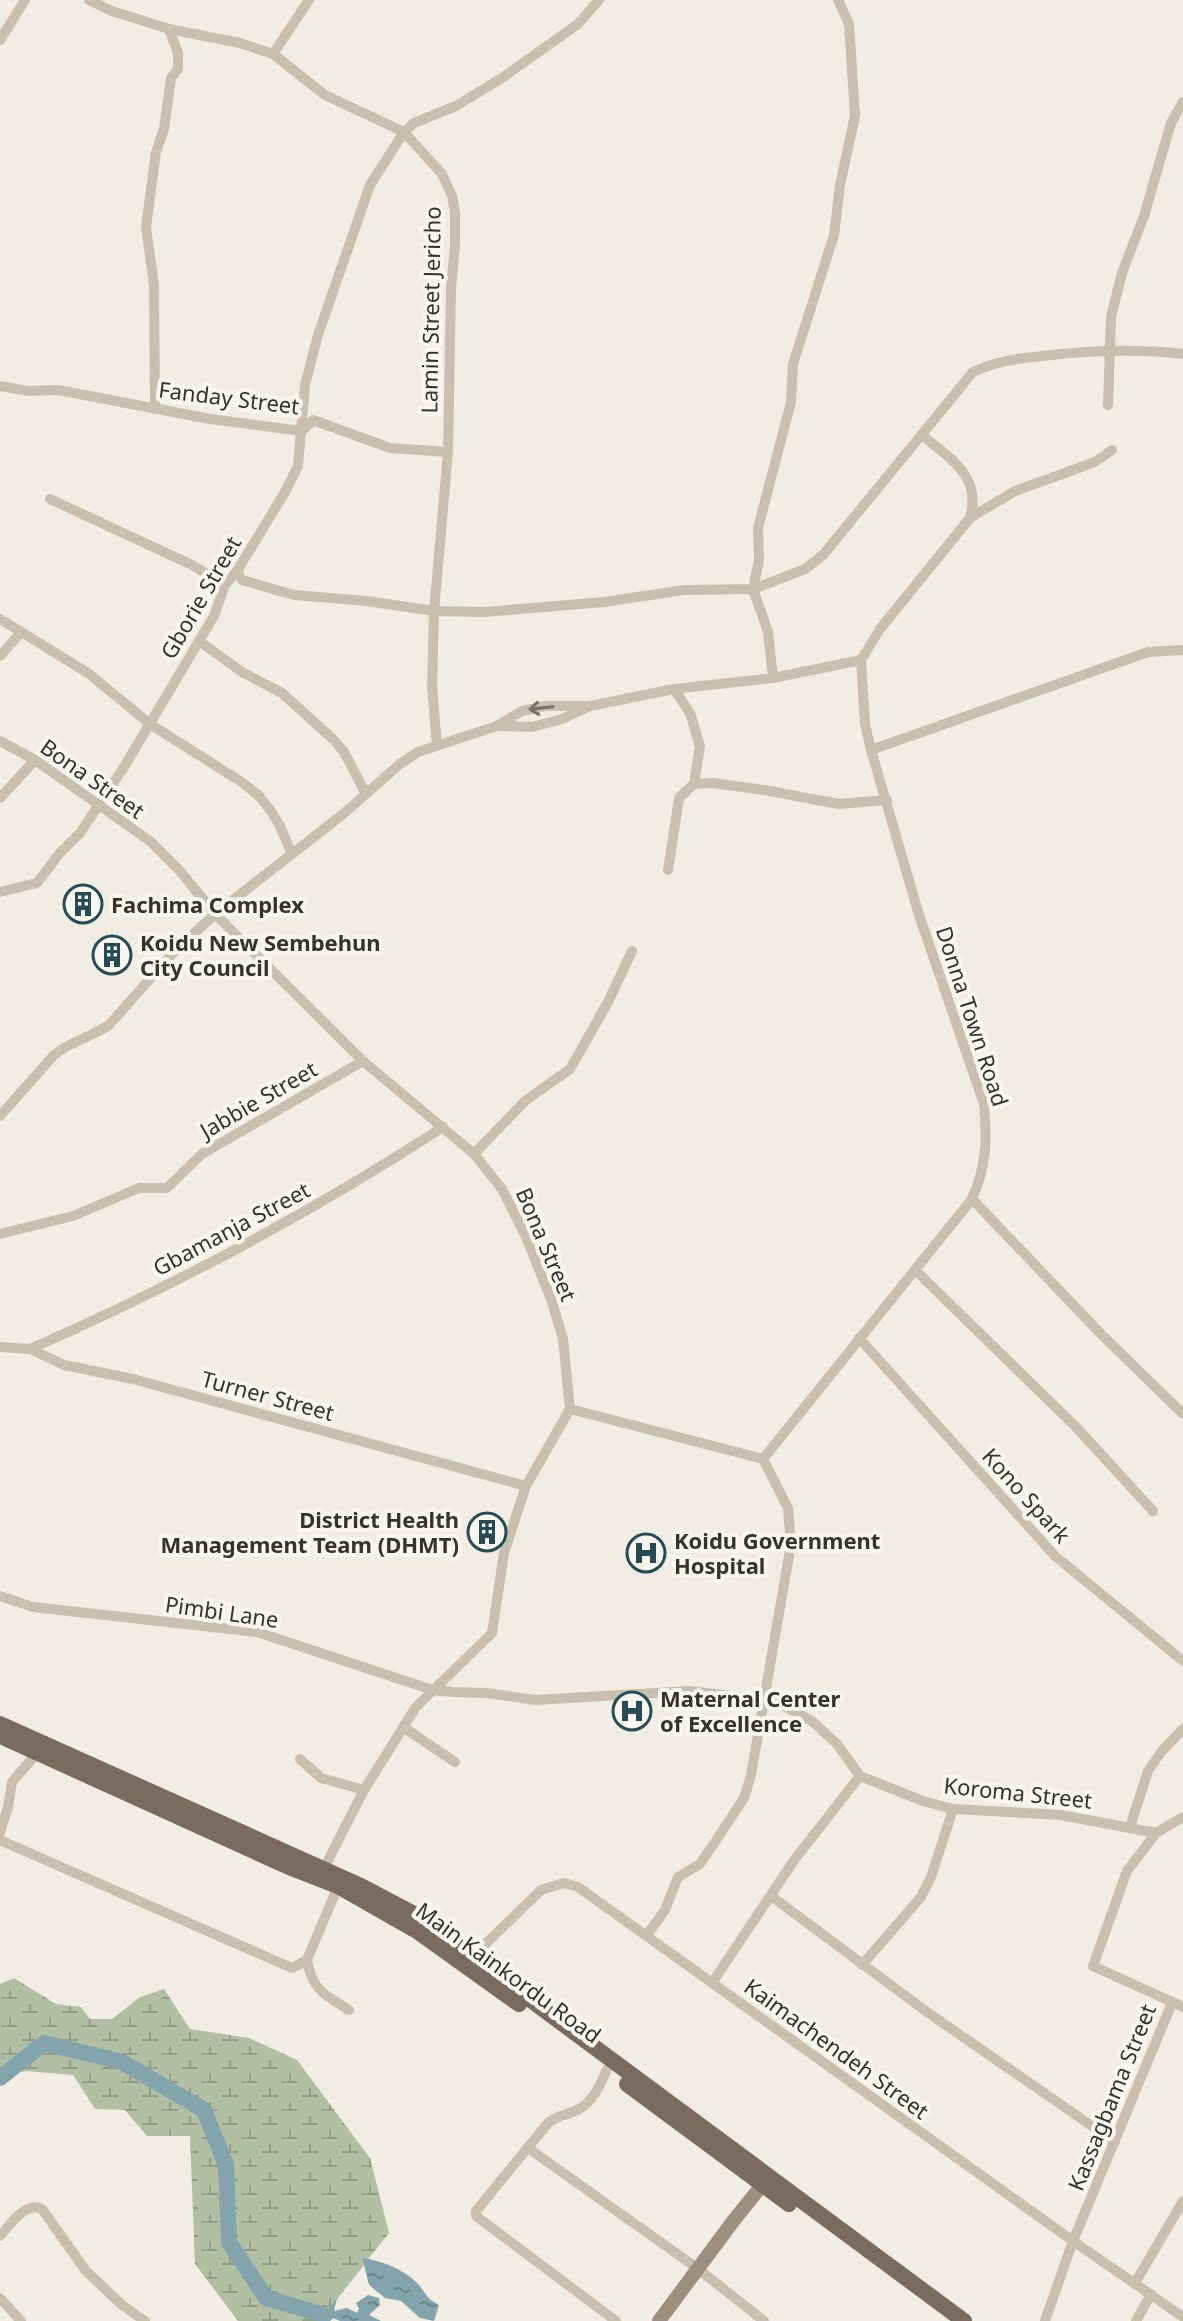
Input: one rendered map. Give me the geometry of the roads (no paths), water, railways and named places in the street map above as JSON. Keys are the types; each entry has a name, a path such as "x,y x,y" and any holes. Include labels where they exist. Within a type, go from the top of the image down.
{"main road":[{"path":"0,1724 37,1746"},
{"name":"Main Kainkordu Road","path":"0,1735 37,1746 321,1874"},
{"name":"Main Kainkordu Road","path":"112,1780 296,1857 338,1886 469,1961"},
{"path":"321,1874 398,1905 469,1961 917,2292 964,2321"},
{"name":"Main Kainkordu Road","path":"541,2013 607,2069 662,2102"},
{"path":"659,2321 766,2180"},
{"path":"917,2292 947,2321"}],"street":[{"path":"0,40 25,0"},
{"name":"Lamin Street Jericho","path":"89,0 112,11 169,29 240,43 273,54 325,95 404,132 442,174 455,212 448,452 434,611 432,686 437,746"},
{"path":"273,54 309,0"},
{"path":"404,132 414,123 456,106 502,78 578,24 599,0"},
{"path":"773,678 768,632 753,589 759,560 758,528 791,402 793,364 834,235 840,185 855,116 849,24 838,0"},
{"path":"155,409 154,285 146,227 156,152 164,129 171,78 178,69 178,53 169,29"},
{"path":"1108,405 1111,317 1122,273 1144,216 1171,123 1183,102"},
{"name":"Gborie Street","path":"0,892 37,883 80,833 150,724 214,616 225,585 237,571 298,466 305,385 318,335 370,185 404,132"},
{"path":"237,571 242,580 294,595 434,611 485,612 604,602 684,590 753,589 814,563 923,436 973,372 985,366 1030,357 1111,349 1183,354"},
{"name":"Fanday Street","path":"0,386 28,391 58,390 210,419 302,431 313,420 390,448 448,452"},
{"path":"923,436 969,478 975,502 970,518"},
{"path":"0,1116 64,1046 109,1025 173,953 215,914 418,752 497,726 531,708 590,706 674,689 773,678 861,660 880,629 970,518 1015,491 1095,462 1112,450"},
{"path":"50,499 192,565 225,585"},
{"path":"0,619 88,673 150,724 243,783 259,796 280,826 292,854"},
{"path":"0,656 21,632"},
{"path":"199,641 242,672 282,693 334,740 344,752 366,794"},
{"path":"871,750 1148,652 1183,650"},
{"name":"Donna Town Road","path":"763,1459 972,1199 983,1175 984,1104 919,915 871,750 865,724 861,660"},
{"path":"668,870 679,798 694,784 700,746 690,713 674,689"},
{"path":"497,726 532,727 562,719 590,706"},
{"name":"Bona Street","path":"0,741 35,760 150,841 189,881 215,914 363,1061 474,1154 502,1189 526,1237 552,1302 563,1339 570,1409"},
{"path":"0,798 35,760"},
{"path":"694,784 713,783 764,790 839,804 887,800"},
{"path":"474,1154 525,1101 570,1069 608,1002 632,951"},
{"name":"Jabbie Street","path":"0,1234 73,1216 139,1188 167,1188 202,1154 363,1061"},
{"name":"Gbamanja Street","path":"30,1349 143,1298 258,1239 355,1184 443,1127"},
{"path":"972,1199 1101,1334 1183,1414"},
{"path":"915,1270 1076,1427 1153,1511"},
{"name":"Kono Spark","path":"859,1338 1055,1556 1183,1661"},
{"name":"Turner Street","path":"0,1347 30,1349 64,1365 133,1379 526,1486"},
{"path":"321,1874 364,1790 403,1727 433,1690 492,1633 504,1553 526,1486 570,1409 763,1459 788,1508 791,1521 784,1593 751,1775 744,1798 700,1864 678,1877 665,1910 647,1935"},
{"name":"Pimbi Lane","path":"0,1596 33,1607 257,1632 433,1690 535,1700 689,1691 765,1700"},
{"path":"712,1983 795,1859 860,1776 837,1744 812,1721 765,1700"},
{"path":"403,1727 455,1762"},
{"path":"1130,1827 1148,1771 1183,1729"},
{"path":"0,1832 12,1782 37,1746"},
{"path":"300,1759 321,1778 364,1790"},
{"name":"Koroma Street","path":"860,1776 923,1801 953,1809 1061,1815 1156,1833"},
{"path":"862,1965 921,1897 931,1877 953,1809"},
{"name":"Kassagbama Street","path":"1045,2321 1073,2241 1172,2003 1093,1966 1127,1871 1156,1833 1183,1817"},
{"path":"0,1840 292,1968 307,1960"},
{"name":"Kaimachendeh Street","path":"469,1961 541,1890 555,1884 578,1887 1183,2317"},
{"path":"338,1886 307,1960 310,1978 316,1987 349,2010"},
{"path":"771,1896 862,1965 1115,2142"},
{"path":"1172,2003 1183,2007"},
{"path":"607,2069 587,2104 556,2116 476,2211 476,2216 616,2321"},
{"path":"528,2148 697,2268 764,2321"},
{"path":"1135,2283 1183,2201"},
{"path":"0,2236 28,2208 36,2206 42,2209 86,2271 122,2305 145,2321"},
{"path":"1136,2321 1151,2294"},
{"path":"0,2298 21,2321"}],"water":[{"path":"362,2257 398,2269 416,2282 439,2305 434,2321 420,2318 401,2301 385,2298 369,2285"},
{"path":"368,2295 379,2298 380,2305 369,2315 381,2321 340,2321 333,2318 320,2321 337,2298 334,2311 347,2308 357,2313 356,2303"}],"waterway":[{"path":"0,2078 44,2043 122,2062 204,2110 226,2165 229,2242 266,2298 324,2315"}],"place":[{"name":"Fachima Complex","path":"83,904"},
{"name":"Koidu New Sembehun City Council","path":"112,955"},
{"name":"District Health Management Team (DHMT)","path":"487,1532"},
{"name":"Koidu Government Hospital","path":"646,1553"},
{"name":"Maternal Center of Excellence","path":"632,1711"}]}
